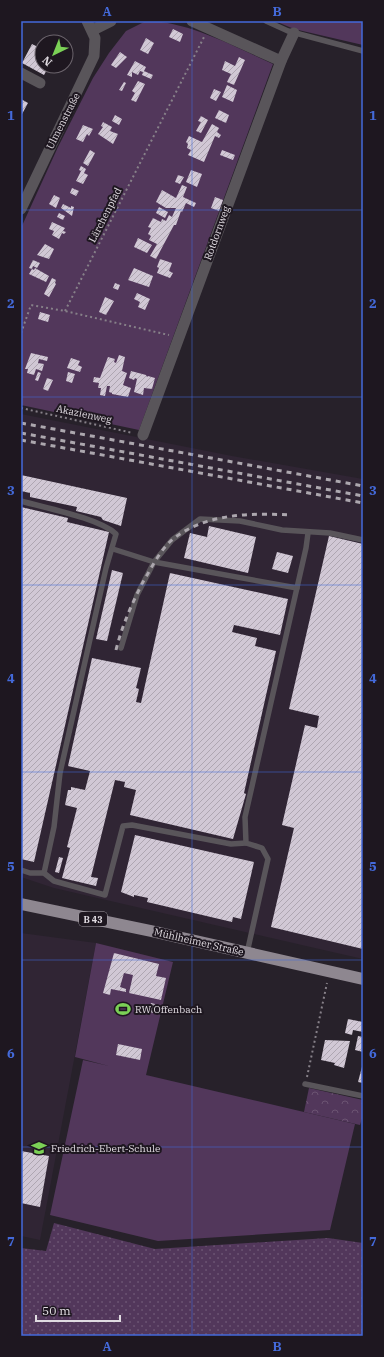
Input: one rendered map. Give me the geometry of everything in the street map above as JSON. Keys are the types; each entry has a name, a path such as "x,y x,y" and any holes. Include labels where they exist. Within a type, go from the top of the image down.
{"main road":[{"name":"Mühlheimer Straße","path":"21,904 151,931 247,954 363,979"},
{"name":"Mühlheimer Straße","path":"21,907 34,907"}],"street":[{"path":"90,26 111,21"},
{"path":"192,21 208,24 281,61"},
{"name":"Ulmenstraße","path":"21,209 38,171 91,65 96,47 90,26"},
{"name":"Rotdornweg","path":"143,435 281,61 294,33"},
{"path":"21,74 40,83"}],"lane":[{"path":"266,21 294,33 363,51"},
{"path":"21,501 88,520 111,529 116,534 113,549 106,568 60,773 54,827 44,873"},
{"path":"121,648 137,595 154,562 172,540 200,519 240,520 282,530 308,533 330,533 363,540"},
{"path":"246,843 245,817 306,548 308,533"},
{"path":"113,549 154,562 297,588"},
{"path":"21,870 30,873 44,873 54,881 104,895 124,826 132,825 231,844 246,843 262,848 268,859 247,954"},
{"path":"306,1084 363,1096"}],"path":[{"name":"Lärchenpfad","path":"65,311 204,38 208,24"},
{"path":"21,333 31,305 65,311 173,336"},
{"name":"Akazienweg","path":"21,408 143,435"},
{"path":"306,1084 330,972"}],"shaded area":[{"path":"21,414 232,456 363,479 363,959 54,888 21,877"},
{"name":"Friedrich-Ebert-Schule","path":"21,933 96,943 40,1240 21,1236"}],"green space":[{"path":"146,21 162,22 195,30 273,64 139,430 21,405 21,228 58,147 93,78 109,53 126,31"},
{"path":"275,21 363,21 363,45 294,29"},
{"path":"96,943 173,962 146,1075 355,1124 330,1230 158,1241 50,1215 83,1060 109,1066 75,1057"},
{"path":"309,1088 363,1100 363,1115 360,1125 304,1112"},
{"path":"54,1223 155,1249 328,1238 363,1243 363,1336 21,1336 21,1248 46,1251"}],"building":[{"path":"173,29 183,34 180,42 169,37"},
{"path":"146,38 154,43 148,54 140,50"},
{"path":"32,44 34,45 34,70 22,63"},
{"path":"120,52 127,57 116,68 111,65"},
{"path":"239,57 245,60 234,85 227,82 231,74 222,70 225,61 235,66"},
{"path":"135,61 146,67 144,71 153,75 151,79 142,75 143,72 140,71 138,75 132,72 132,77 127,75"},
{"path":"138,81 145,84 136,102 131,100 135,93 132,91"},
{"path":"124,82 126,83 122,91 119,90"},
{"path":"227,85 237,90 233,102 222,97"},
{"path":"214,89 221,92 216,101 210,98"},
{"path":"21,99 28,103 21,116"},
{"path":"219,110 229,115 226,123 215,118"},
{"path":"115,115 122,119 119,125 112,121"},
{"path":"201,116 208,120 201,133 196,131 201,122 198,121"},
{"path":"103,122 112,127 110,131 118,134 113,144 98,134 103,127 101,126"},
{"path":"212,124 219,128 217,132 221,135 219,138 215,136 204,162 188,155 191,150 187,148 188,144 186,142 189,136 202,142"},
{"path":"83,125 93,129 89,136 87,134 83,142 76,139"},
{"path":"90,150 95,153 88,166 83,163"},
{"path":"222,150 235,155 233,160 220,155"},
{"path":"81,166 86,169 84,173 88,175 83,184 76,181 81,171 79,170"},
{"path":"191,170 202,174 197,187 186,182"},
{"path":"178,175 184,177 180,184 175,182"},
{"path":"182,185 187,187 183,197 196,203 194,207 186,203 182,212 181,211 176,225 174,225 156,259 150,256 157,244 149,240 151,236 148,234 151,228 148,227 153,218 161,222 162,219 166,221 169,215 172,217 176,208 166,208 156,202 162,190 176,198"},
{"path":"72,188 79,191 76,196 70,193"},
{"path":"54,195 60,198 56,208 49,204"},
{"path":"215,197 223,200 219,211 211,208"},
{"path":"63,204 71,208 71,206 74,207 72,216 61,208"},
{"path":"159,207 168,212 165,218 156,213"},
{"path":"59,213 65,216 63,220 57,217"},
{"path":"52,222 65,228 63,231 66,232 64,234 62,233 59,239 52,235 54,231 49,229"},
{"path":"138,238 152,245 147,253 134,247"},
{"path":"45,244 54,249 49,259 37,255"},
{"path":"160,259 172,263 169,271 173,273 170,278 157,273 159,268 157,267"},
{"path":"33,260 40,263 37,268 33,266 32,269 29,268"},
{"path":"35,268 49,276 46,282 29,274 32,269 34,270"},
{"path":"134,268 153,276 149,287 128,280"},
{"path":"52,278 56,280 56,284 49,297 44,294"},
{"path":"115,283 120,285 118,290 113,288"},
{"path":"137,293 150,299 145,310 138,307 140,302 134,299"},
{"path":"105,297 114,301 106,315 99,312"},
{"path":"40,312 50,315 48,322 38,319"},
{"path":"31,353 48,357 47,361 39,359 38,363 44,364 42,371 36,369 34,375 27,373 28,369 25,369"},
{"path":"119,355 125,357 122,371 127,373 123,385 131,388 128,397 112,394 109,392 110,386 107,386 105,396 100,395 101,388 98,388 99,383 93,382 94,377 100,378 108,357 115,359 114,362 116,363"},
{"path":"71,358 80,361 78,365 82,367 80,372 67,368"},
{"path":"131,371 146,375 147,377 155,378 152,389 144,388 143,395 134,392 137,379 135,378 134,380 129,378"},
{"path":"38,372 41,373 38,381 35,380"},
{"path":"68,372 75,374 72,383 66,381"},
{"path":"47,378 53,380 48,391 43,389"},
{"path":"21,475 127,498 121,526 103,520 101,517 76,511 77,507 30,497 30,493 21,491"},
{"path":"21,507 68,518 67,522 109,532 34,862 21,859"},
{"path":"209,526 256,537 248,573 184,558 190,533 207,537"},
{"path":"329,536 363,544 363,949 271,927 294,828 282,825 305,725 317,728 319,716 289,709"},
{"path":"277,552 293,556 288,573 272,569"},
{"path":"112,570 123,573 107,641 96,639"},
{"path":"170,573 288,599 280,635 234,625 232,632 257,638 255,646 276,651 244,793 246,794 233,839 130,815 136,790 124,787 125,782 115,780 91,877 98,878 96,886 62,878 70,848 67,847 77,808 65,805 68,790 71,790 71,787 85,790 90,771 68,766 92,658 141,668 136,688 139,689 136,702 141,703"},
{"path":"135,835 254,862 241,919 233,917 232,922 147,902 148,898 134,895 134,897 121,892"},
{"path":"59,857 63,858 59,873 55,872"},
{"path":"114,953 159,964 156,976 166,978 161,1000 129,993 133,975 124,973 120,987 126,989 126,992 111,989 110,995 103,993"},
{"path":"151,1003 155,1004 153,1013 149,1012"},
{"path":"348,1019 363,1022 363,1032 353,1030 352,1035 345,1033"},
{"path":"358,1036 363,1037 363,1052 355,1050"},
{"path":"325,1040 350,1041 344,1068 334,1065 335,1063 321,1060"},
{"path":"118,1044 142,1049 140,1060 116,1055"},
{"path":"363,1063 363,1083 358,1082"},
{"path":"21,1151 49,1156 40,1207 21,1203"}],"railway":[{"path":"21,423 363,486"},
{"path":"21,433 363,496"},
{"path":"21,440 363,503"},
{"path":"116,650 121,632 143,582 160,553 173,539 186,530 214,519 229,516 260,514 291,515"}],"place":[{"name":"RW Offenbach","path":"123,1009"},
{"name":"Friedrich-Ebert-Schule","path":"39,1148"}]}
